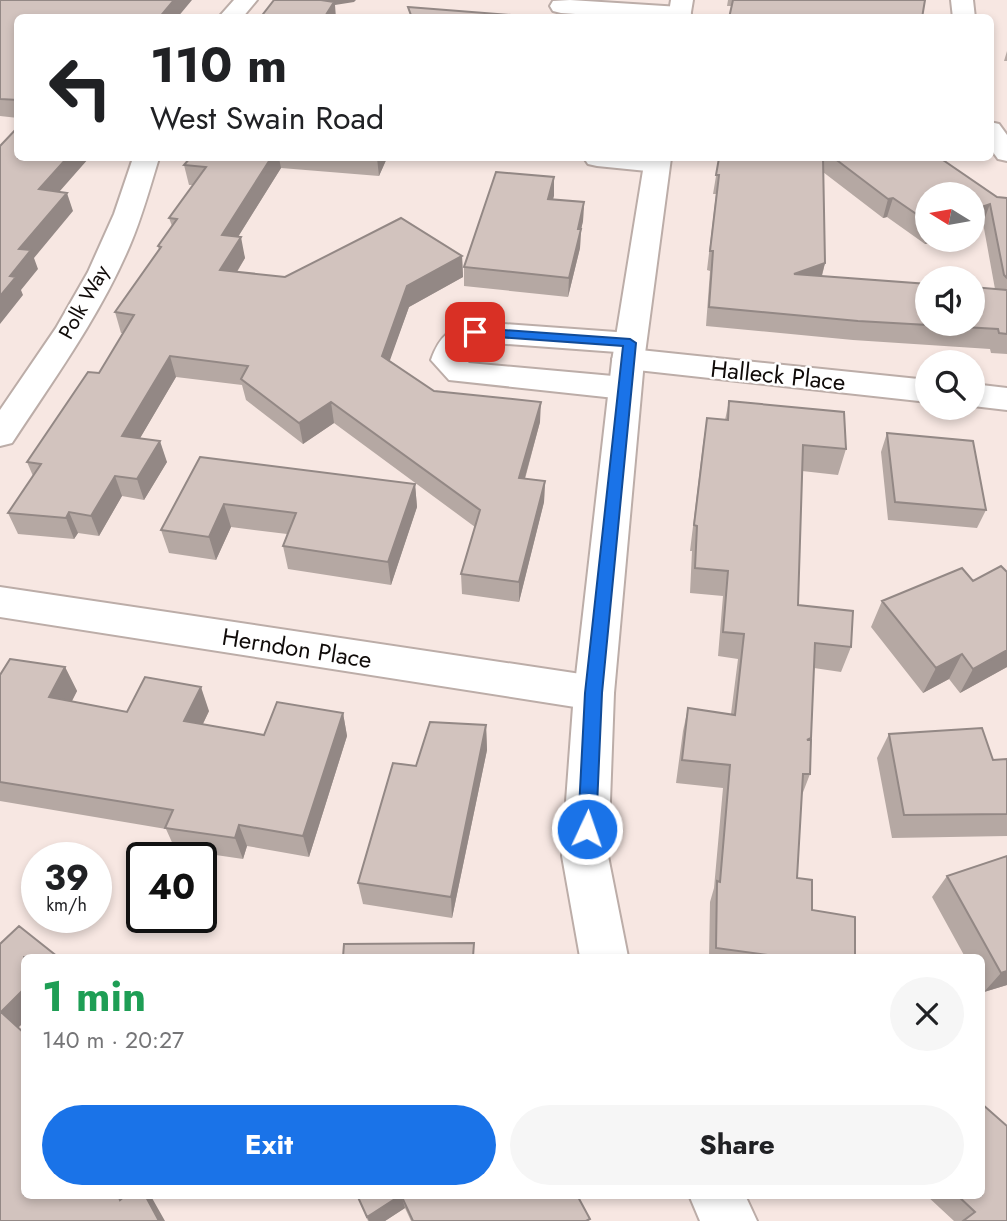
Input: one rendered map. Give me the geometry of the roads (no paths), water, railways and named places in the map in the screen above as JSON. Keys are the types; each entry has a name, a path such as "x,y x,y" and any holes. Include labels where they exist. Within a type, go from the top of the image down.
{"street":[{"path":"233,14 246,0"},
{"path":"561,6 680,10"},
{"name":"Polk Way","path":"0,435 55,354 96,283 128,215 145,161"},
{"path":"603,954 586,856 594,693 628,363 658,161"},
{"name":"Halleck Place","path":"628,363 915,390"},
{"path":"985,396 1007,399"},
{"name":"Herndon Place","path":"0,602 594,693"},
{"path":"718,1199 730,1221"}]}
